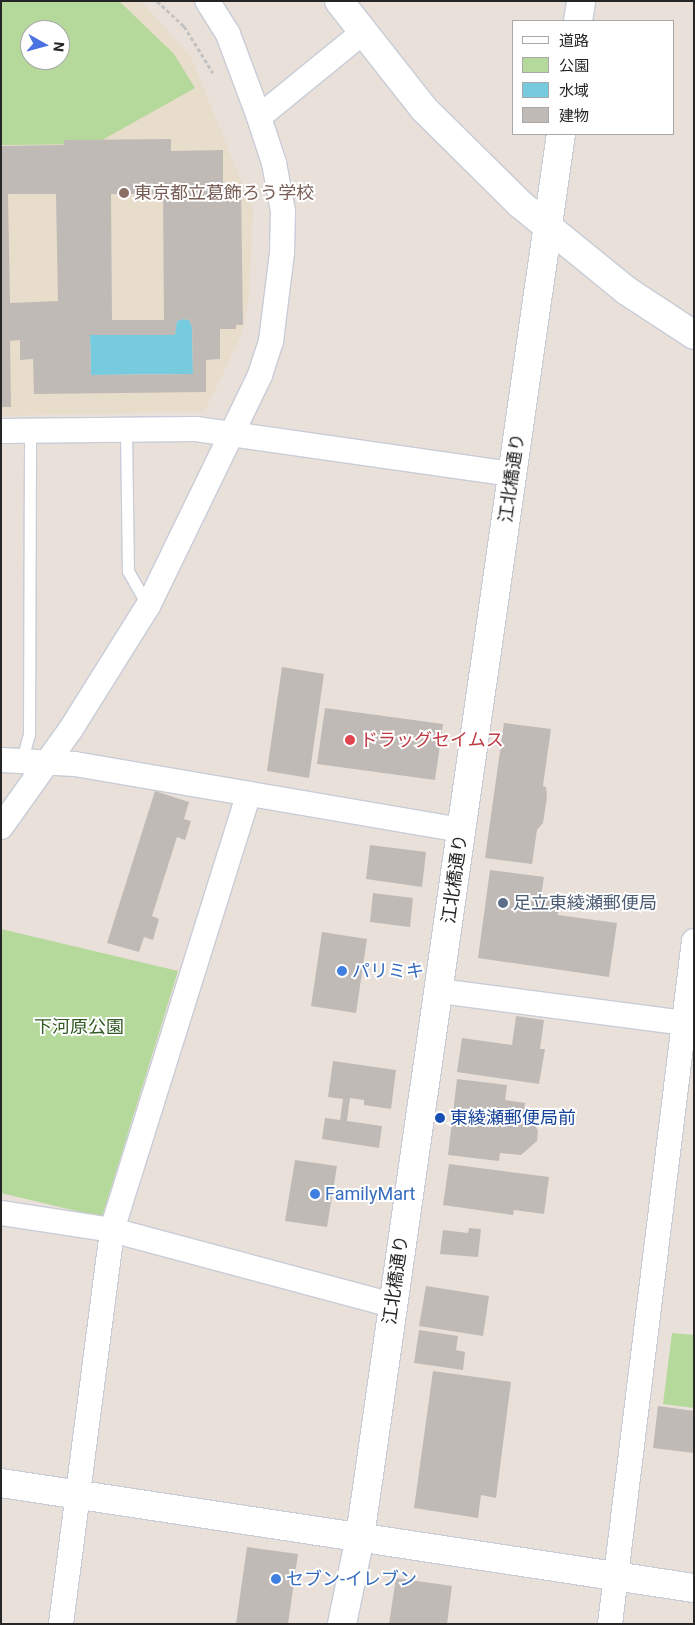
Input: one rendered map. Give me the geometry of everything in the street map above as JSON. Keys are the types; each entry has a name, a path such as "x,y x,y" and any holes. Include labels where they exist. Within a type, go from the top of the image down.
{"main road":[{"path":"339,1 362,33 424,109 547,229 627,291 694,335"},
{"path":"578,20 581,1"},
{"name":"江北橋通り","path":"342,1624 360,1537 561,135"},
{"path":"1,1483 694,1588"}],"street":[{"path":"1,827 49,760 148,606 260,375 271,341 282,253 283,211 274,163 228,34 207,1"},
{"path":"259,117 362,33"},
{"path":"1,432 196,429 512,474"},
{"path":"12,760 49,760 462,830"},
{"path":"61,1624 112,1230 249,794"},
{"path":"610,1624 689,1024 694,941"},
{"path":"438,991 689,1024"},
{"path":"1,1213 112,1230 392,1306"}],"lane":[{"path":"126,430 128,571 148,606"},
{"path":"12,760 29,734 30,431"}],"path":[{"path":"157,1 184,26 216,78"}],"shaded area":[{"name":"東京都立葛飾ろう学校","path":"1,1 141,1 191,57 253,211 249,298 242,333 205,411 1,416"}],"green space":[{"path":"1,1 119,1 174,54 195,88 95,144 1,145"},
{"name":"下河原公園","path":"1,929 178,971 102,1217 1,1193"},
{"path":"672,1333 694,1335 694,1408 663,1404"}],"water":[{"path":"189,320 192,327 193,374 91,375 90,335 174,335 177,321"}],"building":[{"path":"171,139 171,151 223,150 223,188 241,187 243,325 236,325 236,329 220,329 220,359 206,360 206,392 34,394 33,359 20,360 20,340 10,341 11,407 1,407 1,146 64,145 64,140","holes":["8,194 56,194 58,301 10,303","111,194 163,194 164,320 112,320","189,320 192,327 193,374 91,375 90,335 175,335 177,321"]},
{"path":"282,667 324,674 309,778 267,771"},
{"path":"325,708 443,724 435,780 317,764"},
{"path":"504,723 551,729 543,786 546,787 547,797 543,823 537,830 532,864 485,858"},
{"path":"155,791 189,802 184,819 191,821 185,840 177,837 152,916 159,919 153,940 144,937 139,952 107,943"},
{"path":"370,845 426,852 422,887 366,879"},
{"path":"490,870 544,877 541,896 560,899 558,915 617,923 609,977 478,958"},
{"path":"373,893 413,898 410,927 370,922"},
{"path":"322,932 367,939 356,1013 311,1006"},
{"path":"516,1016 544,1020 540,1049 545,1049 539,1084 457,1072 462,1038 512,1045"},
{"path":"333,1061 396,1070 391,1109 364,1105 364,1100 350,1098 347,1121 382,1126 379,1148 322,1139 325,1118 340,1120 343,1099 328,1097"},
{"path":"457,1079 507,1085 505,1100 525,1103 524,1113 529,1113 538,1131 537,1141 521,1155 500,1153 499,1161 448,1155"},
{"path":"295,1160 337,1166 327,1227 285,1221"},
{"path":"449,1164 549,1177 544,1214 514,1210 513,1215 443,1205"},
{"path":"469,1228 481,1229 478,1257 440,1254 443,1230 468,1233"},
{"path":"426,1286 489,1296 483,1336 419,1326"},
{"path":"419,1330 458,1336 456,1350 465,1352 463,1370 414,1363"},
{"path":"433,1371 511,1382 496,1498 481,1495 478,1518 414,1508"},
{"path":"658,1406 694,1411 694,1453 653,1448"},
{"path":"247,1547 298,1554 288,1624 236,1624"},
{"path":"396,1578 452,1586 447,1624 389,1624"}],"place":[{"name":"東京都立葛飾ろう学校","path":"124,193"},
{"name":"ドラッグセイムス","path":"350,740"},
{"name":"足立東綾瀬郵便局","path":"503,903"},
{"name":"パリミキ","path":"342,971"},
{"name":"東綾瀬郵便局前","path":"440,1118"},
{"name":"FamilyMart","path":"315,1194"},
{"name":"セブン-イレブン","path":"276,1579"}]}
